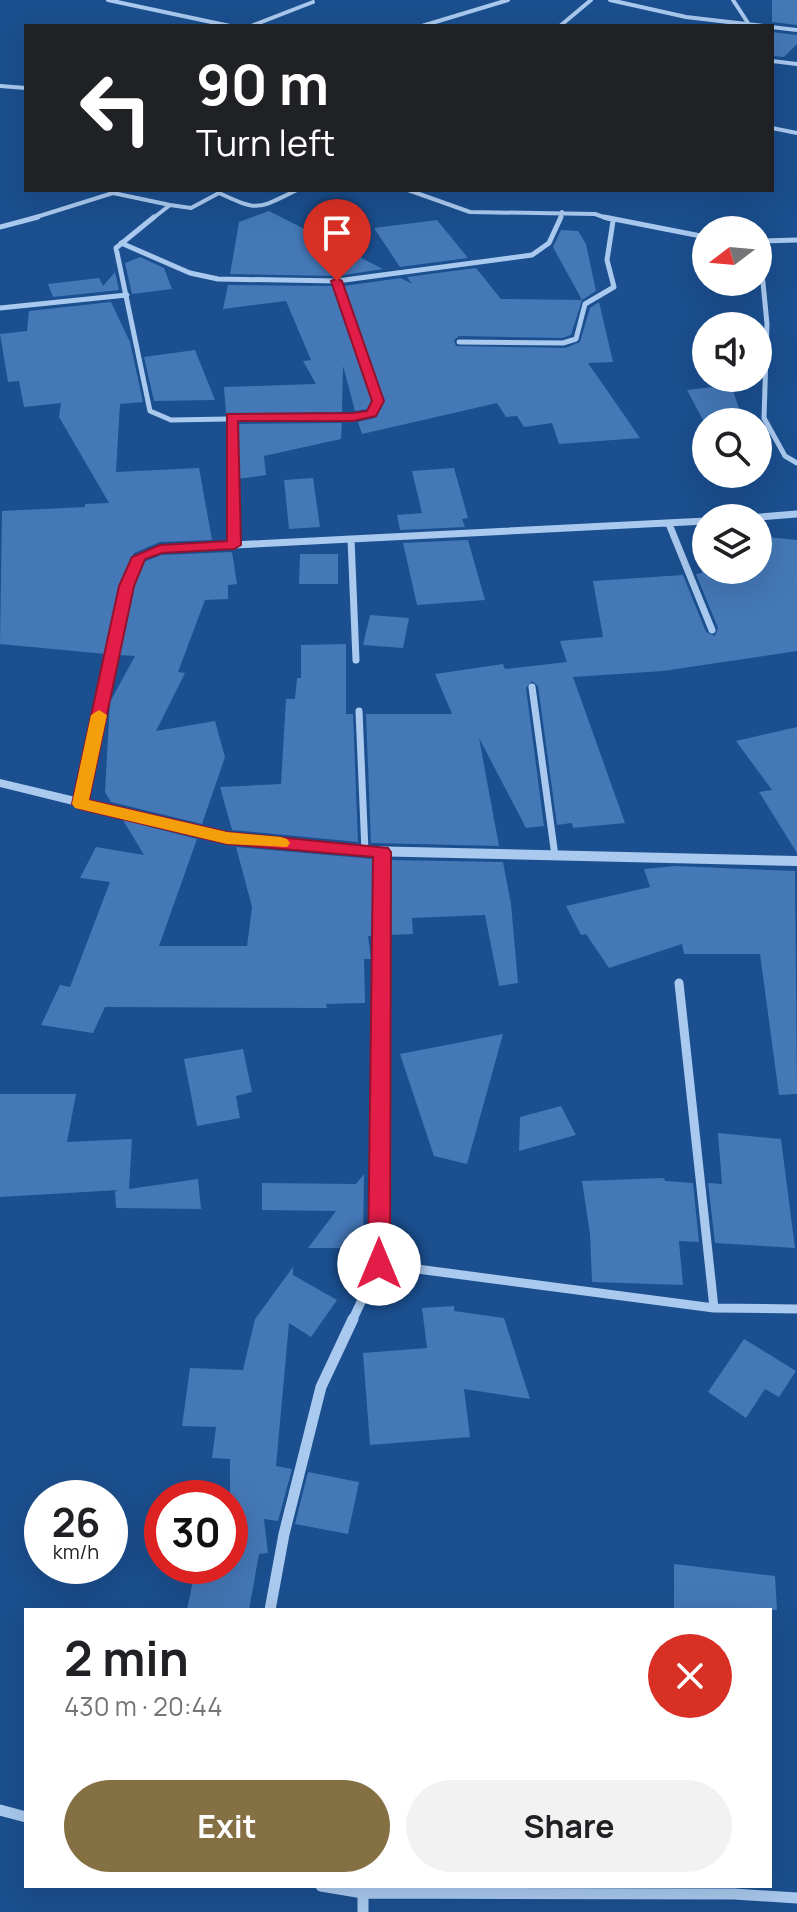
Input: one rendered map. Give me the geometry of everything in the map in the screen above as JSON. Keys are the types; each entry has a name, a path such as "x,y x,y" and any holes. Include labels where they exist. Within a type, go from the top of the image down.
{"street":[{"path":"109,0 221,24"},
{"path":"429,24 508,0"},
{"path":"562,24 591,0"},
{"path":"610,0 686,17 748,24"},
{"path":"733,0 748,24"},
{"path":"256,24 313,2"},
{"path":"774,27 797,30"},
{"path":"774,61 797,64"},
{"path":"0,86 24,88"},
{"path":"790,131 797,124"},
{"path":"774,128 797,133"},
{"path":"0,227 67,210 113,193 191,208 219,193 252,208 262,207 293,192"},
{"path":"414,192 470,212 595,214 613,221 692,235"},
{"path":"170,205 116,248 150,411 171,420 353,417 371,414 378,401 337,281"},
{"path":"121,243 180,270 218,279 337,281 532,255 545,250 558,229 562,212"},
{"path":"459,342 563,343 576,339 585,304 614,287 607,260 613,221"},
{"path":"772,241 797,240"},
{"path":"0,308 127,295"},
{"path":"764,296 767,324 764,418 785,456 797,463"},
{"path":"232,417 234,545"},
{"path":"772,516 797,514"},
{"path":"80,804 127,586 139,557 160,549 692,522"},
{"path":"669,524 712,630"},
{"path":"351,539 356,660"},
{"path":"532,687 555,856"},
{"path":"359,711 365,851"},
{"path":"0,783 227,838 382,852 797,861"},
{"path":"270,1608 284,1534 321,1387 379,1264 382,852"},
{"path":"679,983 714,1308"},
{"path":"379,1264 714,1308 797,1309"},
{"path":"0,1810 24,1816"},
{"path":"333,1888 363,1893 734,1894 797,1898"},
{"path":"363,1893 363,1912"}],"building":[{"path":"772,0 797,0 797,25 772,22"},
{"path":"774,32 797,35 797,44 784,57 774,56"},
{"path":"269,211 383,269 337,276 230,274 239,222"},
{"path":"437,220 468,258 400,267 374,228"},
{"path":"561,230 578,231 586,244 596,291 582,300 553,247"},
{"path":"140,257 164,268 172,289 132,294 125,263"},
{"path":"476,268 501,299 582,300 571,335 562,338 459,336 454,340 456,346 565,348 580,342 590,308 599,302 613,362 588,363 640,438 559,444 552,423 524,427 517,416 506,417 497,403 362,434 358,422 375,418 383,401 344,286 401,278 412,284 407,277"},
{"path":"115,272 119,290 53,297 48,284 99,278 103,286"},
{"path":"228,285 333,286 372,400 367,409 355,411 343,366 342,412 226,414 224,387 316,384 303,361 311,360 286,301 223,309"},
{"path":"111,302 130,342 143,402 120,404 116,472 199,468 212,540 160,542 134,553 121,585 106,654 0,644 2,511 109,503 59,417 61,403 24,407 19,381 8,382 0,334 27,331 29,311"},
{"path":"195,350 215,400 154,401 144,357"},
{"path":"687,390 733,392 739,408 697,408"},
{"path":"342,423 341,439 264,456 266,475 238,479 238,424"},
{"path":"454,468 468,518 462,519 465,527 400,530 397,515 422,513 412,471"},
{"path":"313,478 320,527 289,529 284,480"},
{"path":"772,537 797,540 797,651 663,671 573,677 625,823 573,828 572,823 557,825 538,686 532,681 526,688 544,826 526,828 479,738 499,846 371,843 366,714 452,714 435,674 503,664 505,669 567,662 560,641 603,637 593,581 683,575 706,632 715,636 718,628 700,584 772,584"},
{"path":"468,540 485,600 417,605 403,543"},
{"path":"232,552 237,584 228,585 228,599 205,600 178,672 185,673 156,731 215,721 225,757 202,824 111,802 105,792 110,702 135,656 119,655 133,588 144,562 161,555"},
{"path":"300,554 338,554 338,584 299,584"},
{"path":"370,615 409,618 403,648 363,645"},
{"path":"346,644 346,714 353,714 358,842 232,830 220,787 281,784 286,699 295,699 297,678 301,678 301,645"},
{"path":"797,727 797,853 759,792 772,790 736,741"},
{"path":"123,820 197,839 159,946 247,946 252,907 236,847 374,859 374,936 368,936 371,959 364,959 365,1003 326,1004 327,1008 105,1007 93,1033 41,1025 60,985 70,987 110,882 80,878 96,847 144,855"},
{"path":"389,860 503,862 511,904 518,983 499,986 485,915 412,918 413,934 389,935"},
{"path":"675,866 795,871 797,1094 779,1095 760,954 684,954 682,944 609,968 586,934 581,935 566,906 650,887 644,869"},
{"path":"503,1034 467,1164 434,1156 400,1054"},
{"path":"243,1049 252,1092 236,1096 240,1118 197,1126 184,1059"},
{"path":"0,1094 76,1094 67,1142 132,1139 129,1189 198,1179 201,1209 116,1208 115,1191 119,1190 0,1197"},
{"path":"561,1106 576,1135 519,1151 520,1117"},
{"path":"718,1133 781,1139 795,1248 715,1243 708,1183 722,1184"},
{"path":"364,1174 363,1248 308,1248 336,1211 262,1210 262,1183 356,1184"},
{"path":"664,1178 665,1181 693,1183 699,1242 679,1241 683,1285 592,1282 590,1234 582,1181"},
{"path":"293,1267 293,1275 337,1300 311,1337 289,1323 276,1466 292,1469 278,1521 264,1519 268,1553 259,1554 249,1608 187,1608 192,1584 248,1584 248,1480 230,1480 230,1459 212,1458 216,1427 182,1426 190,1368 243,1370 255,1319"},
{"path":"454,1306 454,1311 504,1318 530,1399 464,1389 470,1437 370,1445 363,1353 427,1348 422,1308"},
{"path":"744,1339 796,1371 779,1397 765,1389 746,1418 708,1392"},
{"path":"308,1472 359,1482 348,1534 295,1524"},
{"path":"674,1564 775,1576 777,1610 674,1608"}],"slow traffic":[{"path":"99,715 80,804 227,838 281,843"}],"route":[{"path":"337,281 378,401 371,414 353,417 232,417 234,545 160,549 139,557 127,586 80,804 227,838 382,852 379,1264"}]}
